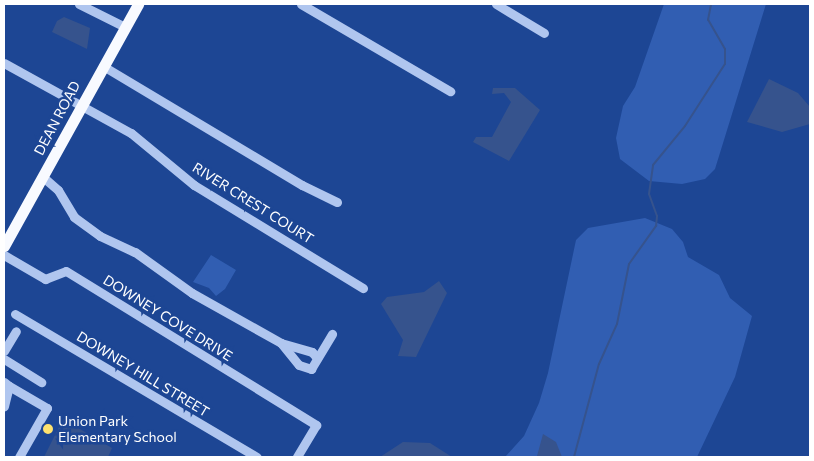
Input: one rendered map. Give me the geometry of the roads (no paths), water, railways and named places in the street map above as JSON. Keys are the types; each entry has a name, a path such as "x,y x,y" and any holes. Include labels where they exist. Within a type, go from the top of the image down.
{"main road":[{"name":"DEAN ROAD","path":"4,246 138,4"}],"street":[{"path":"79,4 125,27"},
{"path":"301,4 450,91"},
{"path":"496,4 512,8 544,33"},
{"name":"RIVER CREST COURT","path":"4,63 81,104 150,146 194,185 363,288"},
{"path":"103,66 302,185 338,202"},
{"path":"42,177 58,190 74,218 100,236 135,252 192,292 281,343 312,352 317,358"},
{"name":"DOWNEY COVE DRIVE","path":"4,255 45,279 66,271 316,425 297,457"},
{"name":"DOWNEY HILL STREET","path":"15,314 257,457"},
{"path":"4,351 16,330"},
{"path":"281,343 298,365 311,369 332,334"},
{"path":"4,359 41,382"},
{"path":"4,406 7,384 47,408 19,457"}],"waterway":[{"path":"574,457 599,364 617,324 629,264 656,226 657,216 649,194 653,165 685,126 725,64 725,49 708,20 711,4"}],"place":[{"name":"Union Park Elementary School","path":"48,429"}]}
